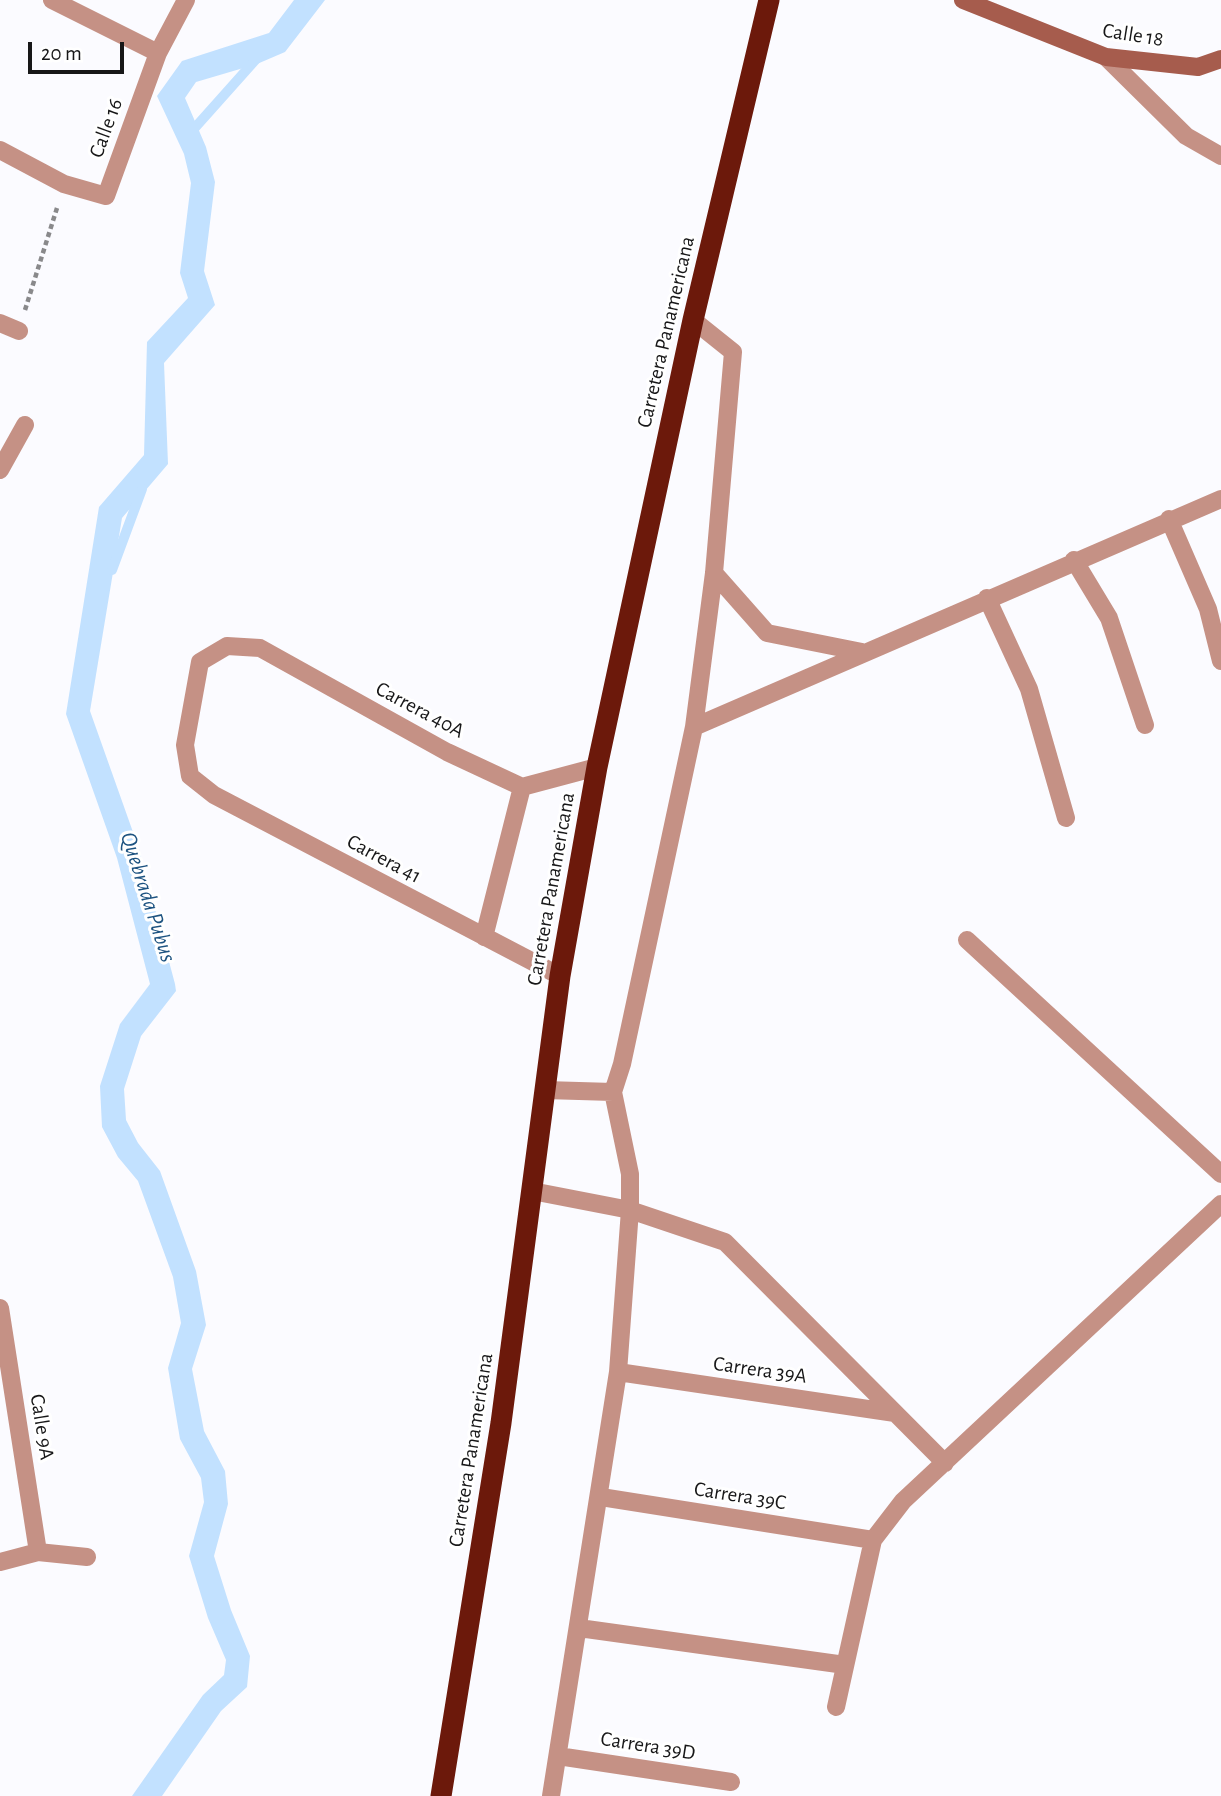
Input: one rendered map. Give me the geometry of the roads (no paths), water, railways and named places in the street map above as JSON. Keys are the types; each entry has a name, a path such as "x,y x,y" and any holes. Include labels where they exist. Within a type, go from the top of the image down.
{"highway":[{"name":"Carretera Panamericana","path":"440,1796 501,1423 561,976 597,767 693,320 769,0"}],"street":[{"path":"52,0 158,53"},
{"name":"Calle 16","path":"0,150 64,184 106,196 158,53 186,0"},
{"name":"Calle 18","path":"963,0 1106,57 1198,67 1221,59"},
{"path":"1106,57 1185,136 1221,156"},
{"path":"551,1796 601,1497 618,1372 630,1210 629,1174 613,1091 622,1065 694,727 714,573 733,352 693,320"},
{"path":"0,323 19,331"},
{"path":"0,470 25,425"},
{"path":"694,727 862,652 1221,499"},
{"path":"1170,519 1208,609 1221,662"},
{"path":"1074,561 1108,618 1145,725"},
{"path":"714,573 767,634 862,652"},
{"path":"987,598 1029,689 1066,818"},
{"name":"Carrera 40A","path":"190,776 185,745 200,662 227,646 260,648 447,752 522,786"},
{"path":"484,937 522,786 597,767"},
{"name":"Carrera 41","path":"190,776 214,795 561,976"},
{"path":"967,940 1221,1174"},
{"path":"545,1090 613,1091"},
{"path":"532,1191 630,1210 725,1242 945,1463"},
{"path":"836,1707 873,1540 903,1500 1221,1204"},
{"name":"Calle 9A","path":"0,1308 38,1552"},
{"name":"Carrera 39A","path":"618,1372 895,1413"},
{"name":"Carrera 39C","path":"601,1497 873,1540"},
{"path":"0,1562 38,1552 87,1557"},
{"path":"579,1628 845,1665"},
{"name":"Carrera 39D","path":"558,1756 731,1782"}],"water":[{"path":"294,0 325,0 285,52 257,64 196,82 185,98 206,147 215,182 204,271 215,305 164,363 168,464 122,518 90,711 139,849 175,984 176,991 141,1036 124,1089 126,1120 138,1143 160,1171 196,1271 206,1325 192,1369 204,1431 225,1471 228,1504 214,1556 231,1610 250,1656 247,1687 221,1711 162,1796 132,1796 203,1695 224,1675 226,1660 208,1618 189,1556 204,1502 201,1478 180,1439 168,1368 181,1323 173,1277 138,1181 118,1157 102,1127 100,1086 120,1024 150,984 117,858 66,714 99,507 144,455 147,342 188,298 180,273 191,183 184,154 157,96 182,61 269,33"}],"waterway":[{"name":"Quebrada Pubus","path":"193,136 192,131 258,57"},
{"name":"Quebrada Pubus","path":"112,570 142,489"}]}
